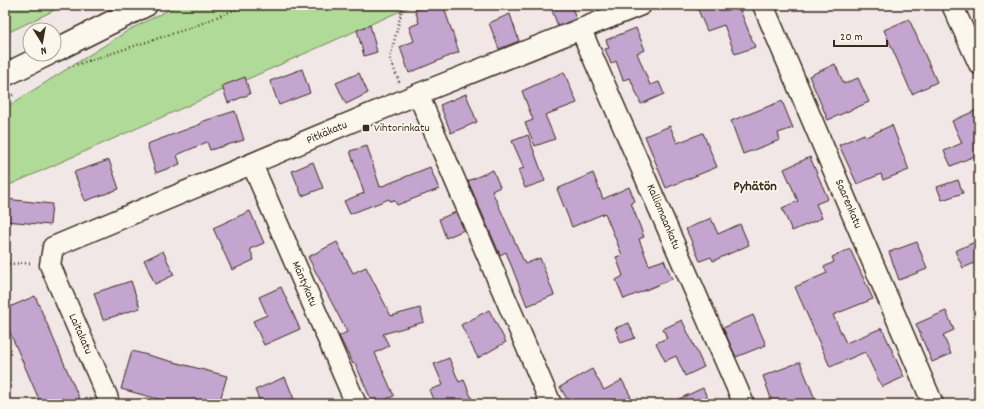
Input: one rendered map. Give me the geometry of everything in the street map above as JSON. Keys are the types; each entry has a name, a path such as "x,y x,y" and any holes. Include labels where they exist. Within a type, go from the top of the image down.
{"main road":[{"path":"62,58 146,5"},
{"path":"11,84 38,62"}],"street":[{"name":"Pitkäkatu","path":"50,265 54,247 412,96 641,5"},
{"name":"Saarenkatu","path":"763,5 933,404"},
{"path":"952,5 979,64"},
{"name":"Kalliomaankatu","path":"581,30 744,404"},
{"path":"412,96 551,404"},
{"name":"Mäntykatu","path":"252,164 356,404"},
{"name":"Laitakatu","path":"50,265 107,396 109,404"}],"path":[{"path":"62,59 193,27 246,5"},
{"path":"403,5 390,58 412,96"},
{"path":"5,100 11,84"},
{"path":"5,264 29,263 50,265"}],"green space":[{"path":"5,5 65,5 30,22 22,22 22,26 5,34"},
{"path":"178,5 414,5 5,187 5,108 129,30"}],"building":[{"path":"426,5 443,5 459,52 409,73 400,47 414,41 409,27 419,23 415,10"},
{"path":"550,5 571,5 576,19 558,26"},
{"path":"696,5 738,5 755,47 735,54 724,25 707,31"},
{"path":"510,14 519,41 499,49 489,23"},
{"path":"909,19 937,82 912,94 884,30"},
{"path":"370,25 377,52 364,56 357,30"},
{"path":"636,28 645,50 637,53 650,85 659,82 664,94 641,104 630,78 623,80 616,61 611,64 605,49 609,48 606,40"},
{"path":"835,64 844,84 858,78 869,102 828,120 809,76"},
{"path":"302,69 310,93 279,105 270,81"},
{"path":"564,72 577,103 545,115 555,139 535,146 525,123 533,120 522,91"},
{"path":"359,73 368,93 346,104 336,83"},
{"path":"245,77 250,94 228,103 222,86"},
{"path":"466,94 477,122 451,133 440,105"},
{"path":"782,101 793,128 778,133 780,140 743,154 731,121"},
{"path":"979,109 979,154 951,166 944,151 962,143 952,121"},
{"path":"235,111 244,140 210,150 207,142 177,155 180,164 156,173 147,144 201,124 201,122"},
{"path":"892,125 909,170 883,180 881,174 857,184 839,145 864,134 866,137"},
{"path":"670,126 677,143 703,133 717,167 666,188 645,136"},
{"path":"528,135 545,181 525,188 518,170 524,168 512,141"},
{"path":"367,146 380,187 430,167 439,189 397,205 394,200 390,201 389,199 350,214 344,201 364,193 350,151"},
{"path":"810,157 828,199 816,204 822,218 792,231 782,208 798,201 784,169"},
{"path":"109,160 119,189 85,201 74,172"},
{"path":"313,162 323,188 302,196 292,171"},
{"path":"493,170 500,187 492,191 525,264 540,258 554,295 527,306 506,252 500,255 468,181"},
{"path":"593,173 603,199 629,187 635,201 631,203 644,237 639,239 649,265 664,260 672,279 624,299 616,280 623,276 616,257 622,255 605,213 572,227 557,189"},
{"path":"958,180 963,193 942,200 937,187"},
{"path":"5,199 52,204 50,225 5,221"},
{"path":"250,211 264,243 250,249 254,260 232,270 213,228"},
{"path":"456,212 464,230 446,238 439,219"},
{"path":"711,218 718,234 740,224 749,245 713,261 711,257 700,261 686,229"},
{"path":"979,240 979,261 963,268 955,251"},
{"path":"337,242 353,273 366,267 391,316 420,308 424,322 383,334 389,346 375,353 394,396 375,404 373,404 355,363 353,364 339,336 347,332 308,257"},
{"path":"917,242 927,269 899,280 889,252"},
{"path":"850,249 873,299 833,315 846,343 882,328 904,377 882,387 865,352 830,367 795,287 827,273 824,267 834,262 832,257"},
{"path":"163,251 174,275 155,284 144,260"},
{"path":"131,281 140,308 103,320 94,293"},
{"path":"281,287 300,329 264,345 253,321 267,315 259,297"},
{"path":"35,296 80,400 71,404 41,404 5,321 5,309"},
{"path":"489,310 506,342 478,358 461,325"},
{"path":"946,311 954,330 943,335 951,354 932,362 916,324"},
{"path":"753,315 766,345 736,357 723,328"},
{"path":"682,320 704,367 685,376 676,356 665,361 656,343 667,338 663,329"},
{"path":"629,323 635,338 621,343 615,328"},
{"path":"132,351 227,376 219,404 177,404 121,389"},
{"path":"449,358 459,382 464,380 474,404 435,404 429,390 443,385 434,364"},
{"path":"800,362 817,404 773,404 763,376"},
{"path":"592,369 604,390 622,380 631,397 618,404 570,404 560,387"},
{"path":"285,377 296,404 261,404 255,390"},
{"path":"703,388 710,404 668,404"}],"place":[{"name":"Vihtorinkatu","path":"366,128"}],"district":[{"name":"Pyhätön","path":"755,187"}]}
